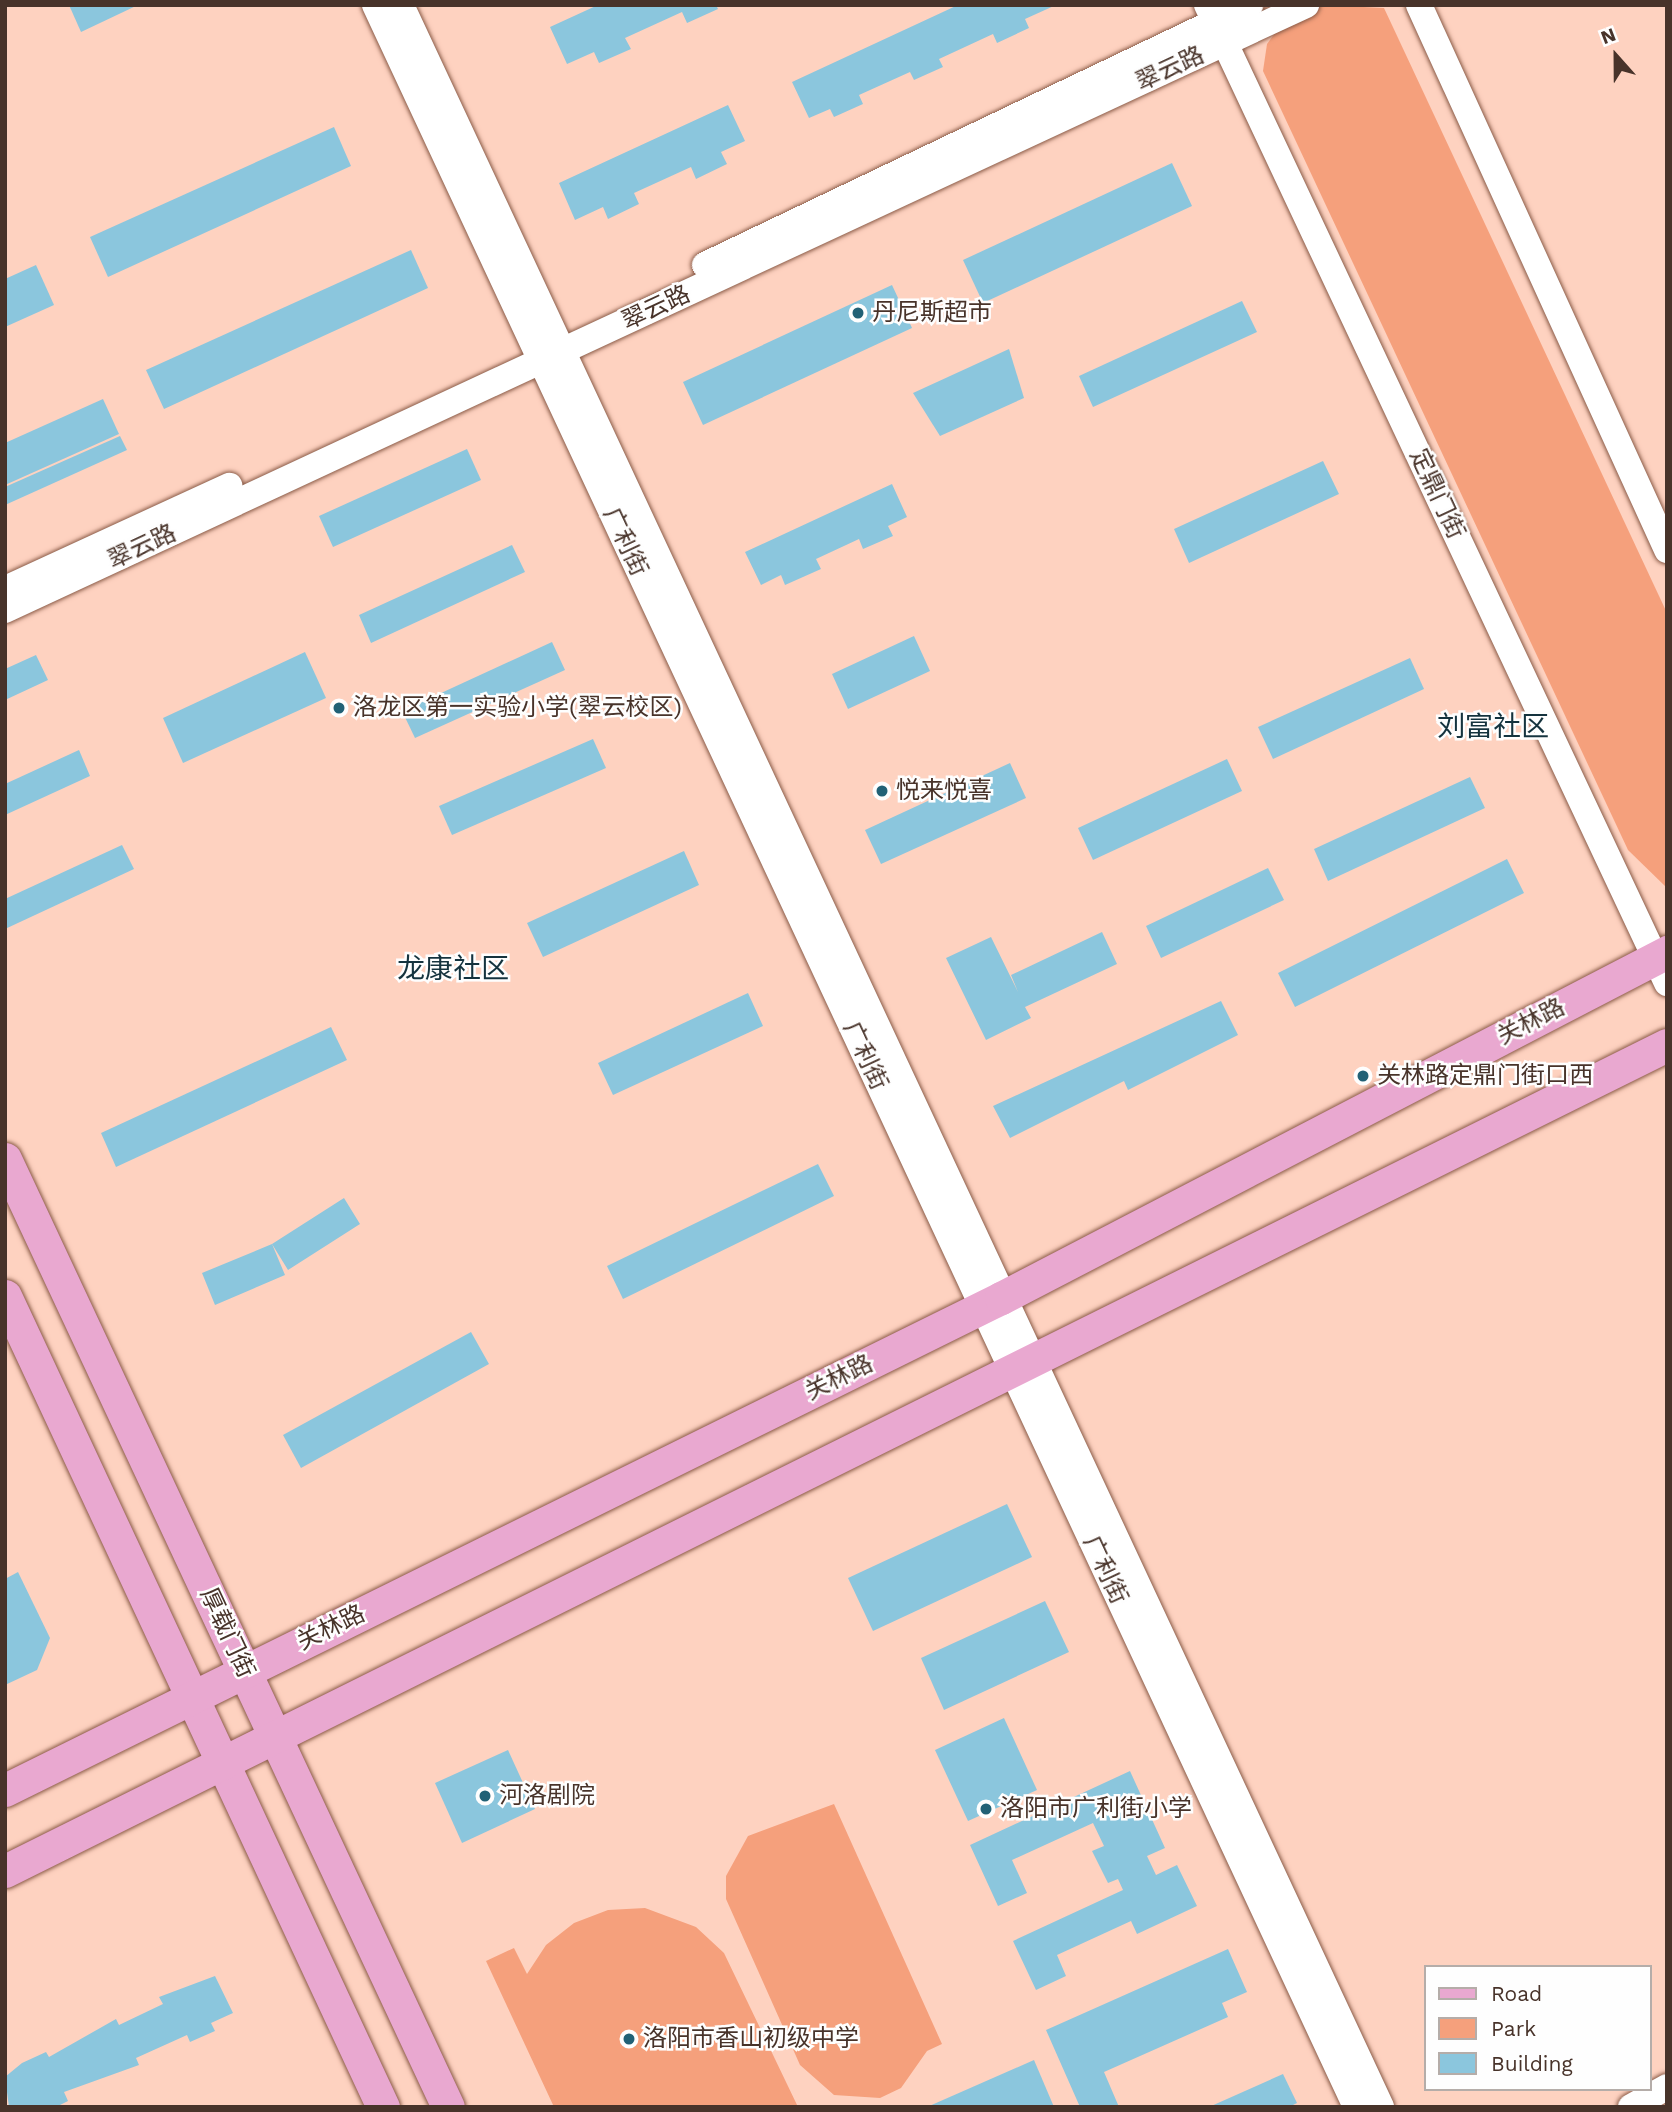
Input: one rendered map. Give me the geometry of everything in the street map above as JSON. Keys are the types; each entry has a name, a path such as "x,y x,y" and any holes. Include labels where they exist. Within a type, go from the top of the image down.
{"main road":[{"name":"关林路","path":"5,1790 192,1695 992,1303 1663,964"},
{"path":"5,1871 1667,1045"},
{"name":"厚载门街","path":"5,1159 448,2107"},
{"path":"5,1296 383,2107"}],"street":[{"name":"广利街","path":"375,5 548,349 992,1303 1381,2107"},
{"name":"广利街","path":"401,5 548,349"},
{"name":"翠云路","path":"5,610 548,349 1250,5"},
{"name":"翠云路","path":"1215,24 1306,5"},
{"path":"1419,5 1667,550"},
{"name":"定鼎门街","path":"1215,24 1663,964"},
{"name":"翠云路","path":"5,589 548,349"},
{"name":"广利街","path":"1021,1364 1356,2107"},
{"path":"1631,2107 1667,2088"}],"green space":[{"path":"1323,5 1384,8 1667,613 1667,888 1628,850 1263,71 1267,44 1281,25"},
{"path":"834,1804 942,2044 927,2051 901,2088 880,2098 834,2095 800,2065 726,1899 726,1876 748,1836"},
{"name":"洛阳市香山初级中学","path":"645,1908 696,1927 724,1953 798,2107 554,2107 486,1961 514,1948 527,1974 546,1945 574,1923 608,1910"}],"building":[{"path":"69,5 138,5 81,32"},
{"path":"598,5 716,5 718,9 687,23 682,12 625,38 631,49 599,63 594,52 567,64 550,27"},
{"path":"958,5 1056,5 1025,19 1029,28 997,43 993,34 939,59 943,67 914,80 910,72 859,95 863,104 834,117 830,109 809,118 792,82"},
{"path":"728,105 745,141 721,152 727,164 696,179 691,167 634,193 639,204 608,219 603,207 575,220 559,183"},
{"path":"334,127 351,166 108,277 90,237"},
{"path":"1172,163 1192,206 983,303 963,260"},
{"path":"411,250 428,288 164,409 146,370"},
{"path":"36,265 54,305 5,327 5,279"},
{"path":"892,285 912,328 703,425 683,382"},
{"path":"1242,301 1257,332 1093,407 1079,376"},
{"path":"1009,349 1024,398 940,436 913,393"},
{"path":"103,399 119,434 5,485 5,443"},
{"path":"120,436 127,450 5,505 5,487"},
{"path":"467,449 481,480 333,547 319,516"},
{"path":"1323,461 1339,494 1189,563 1174,529"},
{"path":"892,484 907,517 888,526 893,536 863,549 859,539 816,559 821,569 785,585 781,575 761,585 745,552"},
{"path":"512,545 525,572 371,643 359,615"},
{"path":"914,636 930,671 848,709 832,674"},
{"path":"552,642 565,670 415,738 402,711"},
{"path":"305,652 326,698 183,763 163,718"},
{"path":"36,655 48,680 5,700 5,669"},
{"path":"1410,658 1424,689 1273,759 1258,727"},
{"path":"593,739 606,768 452,835 439,806"},
{"path":"79,750 90,776 5,815 5,784"},
{"path":"1227,759 1242,791 1093,860 1078,828"},
{"path":"1010,763 1026,798 881,864 865,830"},
{"path":"1470,777 1485,808 1328,881 1314,849"},
{"path":"122,845 134,869 5,929 5,899"},
{"path":"684,851 699,885 543,957 527,923"},
{"path":"1507,859 1524,893 1295,1007 1278,973"},
{"path":"1268,868 1284,900 1161,958 1146,926"},
{"path":"1102,932 1117,964 1025,1007 1031,1018 986,1040 946,958 991,937 1018,992 1011,975"},
{"path":"748,993 763,1026 613,1095 598,1063"},
{"path":"1221,1001 1238,1035 1128,1090 1124,1081 1010,1138 993,1106"},
{"path":"331,1027 347,1060 116,1167 101,1133"},
{"path":"818,1164 834,1196 623,1299 607,1266"},
{"path":"344,1198 360,1224 288,1270 272,1244"},
{"path":"272,1244 285,1275 215,1305 202,1273"},
{"path":"471,1332 489,1364 301,1468 283,1435"},
{"path":"1007,1504 1032,1557 873,1631 848,1578"},
{"path":"18,1572 50,1638 37,1670 5,1685 5,1579"},
{"path":"1045,1601 1069,1652 944,1710 921,1658"},
{"path":"1004,1718 1037,1790 968,1821 935,1750"},
{"name":"河洛剧院","path":"508,1750 535,1809 462,1843 435,1783"},
{"path":"1130,1771 1165,1848 1147,1856 1156,1875 1177,1865 1197,1906 1137,1934 1131,1921 1057,1955 1066,1976 1036,1990 1013,1941 1123,1890 1118,1879 1108,1883 1092,1851 1104,1846 1093,1823 1012,1860 1027,1893 998,1906 970,1845"},
{"path":"1228,1949 1247,1992 1222,2003 1228,2017 1104,2072 1119,2107 1080,2107 1046,2030"},
{"path":"215,1976 233,2013 211,2023 215,2031 190,2042 187,2035 136,2058 139,2065 64,2092 68,2101 56,2107 9,2107 5,2077 22,2063 46,2052 49,2057 116,2019 119,2025 163,2004 159,1997"},
{"path":"1034,2060 1054,2107 927,2107"},
{"path":"1283,2074 1297,2103 1289,2107 1209,2107"}],"place":[{"name":"丹尼斯超市","path":"858,313"},
{"name":"洛龙区第一实验小学(翠云校区)","path":"339,708"},
{"name":"悦来悦喜","path":"882,791"},
{"name":"关林路定鼎门街口西","path":"1363,1076"},
{"name":"河洛剧院","path":"485,1796"},
{"name":"洛阳市广利街小学","path":"986,1809"},
{"name":"洛阳市香山初级中学","path":"629,2039"}],"district":[{"name":"刘富社区","path":"1493,727"},
{"name":"龙康社区","path":"453,969"}]}
